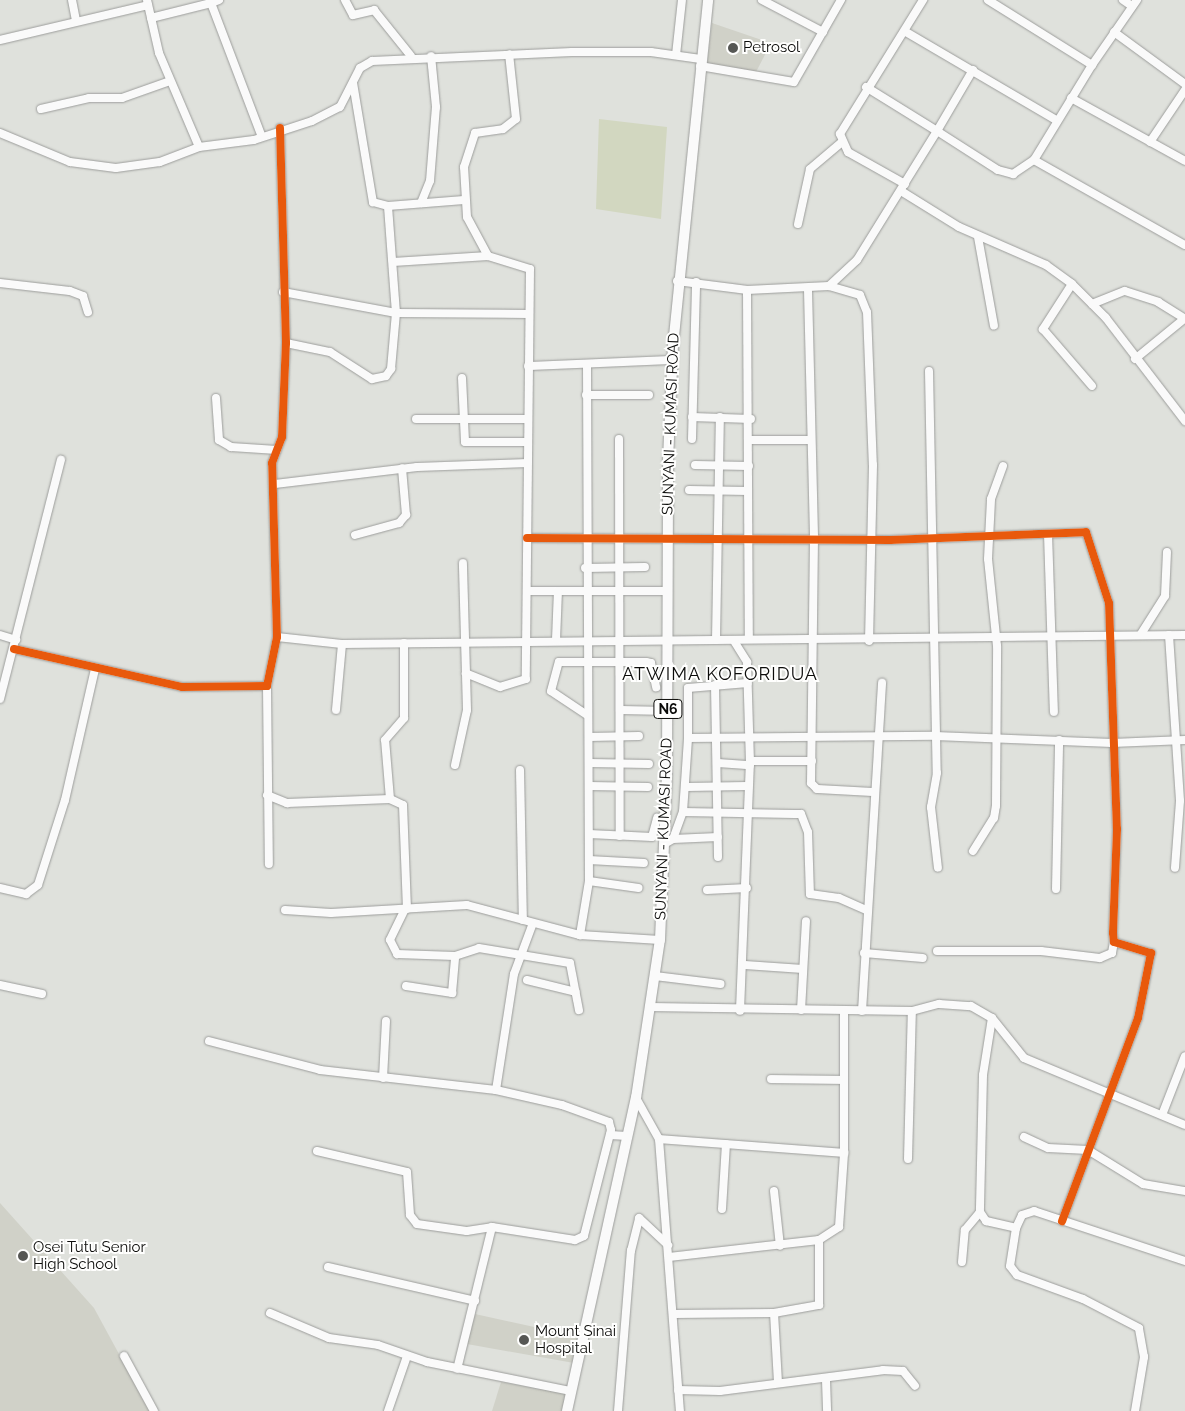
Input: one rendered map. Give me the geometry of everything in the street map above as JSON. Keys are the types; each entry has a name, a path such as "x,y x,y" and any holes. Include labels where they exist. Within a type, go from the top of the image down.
{"main road":[{"name":"SUNYANI - KUMASI ROAD","path":"567,1411 636,1098 660,940 670,841 667,591 672,360 677,280 708,0"}],"street":[{"path":"72,0 76,20"},
{"path":"150,18 219,0"},
{"path":"345,0 353,15 374,10 411,56"},
{"path":"676,55 682,0"},
{"path":"762,0 823,32"},
{"path":"0,133 70,162 109,168 156,162 198,147 262,137 280,128 312,121 340,107 364,65 411,56 509,54 676,55 794,82 841,0"},
{"path":"923,0 906,32 866,88 840,134 848,152 978,237 1046,266 1072,284 1092,304 1185,421"},
{"path":"988,0 1092,65"},
{"path":"866,88 1006,174 1034,160 1056,120 1135,3 1123,0"},
{"path":"0,40 148,2 150,18 170,81 198,147"},
{"path":"211,3 262,137"},
{"path":"906,32 1056,120"},
{"path":"1114,32 1185,84"},
{"path":"488,256 467,217 464,200 472,136 481,130 502,129 516,119 509,54"},
{"path":"421,203 430,181 436,107 431,56"},
{"path":"830,286 850,270 903,187 973,70"},
{"path":"41,109 89,98 122,98 170,81"},
{"path":"353,83 372,201 388,206 464,200"},
{"path":"1150,142 1185,90"},
{"path":"1071,98 1185,161"},
{"path":"269,864 267,686 277,637 272,575 275,484 272,463 278,450 286,343 283,292 280,128"},
{"path":"798,224 810,169 842,142"},
{"path":"1034,160 1185,245"},
{"path":"286,343 324,350 363,376 380,379 392,369 396,313 388,206"},
{"path":"978,237 994,326"},
{"path":"393,262 488,256 521,263 530,269 527,591 523,682 500,687 466,673"},
{"path":"677,280 747,290 808,290 830,286 860,295 867,312 873,428 869,641"},
{"path":"692,439 696,282"},
{"path":"0,283 70,291 83,296 88,312"},
{"path":"1072,284 1043,329 1092,386"},
{"path":"747,290 751,419 748,491 749,637"},
{"path":"808,290 814,538 810,638 813,786 873,792"},
{"path":"1092,304 1125,291 1145,296 1184,319 1135,359"},
{"path":"283,292 396,313 529,314"},
{"path":"528,366 672,360"},
{"path":"580,935 589,881 588,640 585,568 587,364"},
{"path":"929,371 937,773 931,807 938,868"},
{"path":"462,378 463,439 469,444 528,442"},
{"path":"586,395 649,394"},
{"path":"216,398 219,440 231,447 278,450"},
{"path":"692,417 751,419"},
{"path":"716,640 716,538 720,417"},
{"path":"416,419 528,419"},
{"path":"619,439 620,836"},
{"path":"750,440 811,440"},
{"path":"0,699 61,460"},
{"path":"275,484 402,468 528,463"},
{"path":"695,465 718,467 749,466"},
{"path":"973,851 994,818 995,637 988,583 989,533 991,499 1003,466"},
{"path":"355,535 398,523 406,515 402,468"},
{"path":"689,490 748,491"},
{"path":"527,538 933,538 989,533 1048,534 1082,531 1090,537 1108,592 1112,743 1114,942 1112,953 1100,958 1041,951 936,951"},
{"path":"1048,534 1051,635 1056,655 1054,712"},
{"path":"1141,634 1165,596 1167,552"},
{"path":"455,765 467,710 463,563"},
{"path":"585,568 645,567"},
{"path":"527,591 667,591"},
{"path":"556,640 558,591"},
{"path":"0,635 16,640"},
{"path":"277,637 342,644 464,640 667,638 734,641 749,637 869,641 1051,635 1185,635"},
{"path":"1169,635 1174,741 1180,801 1175,868"},
{"path":"734,641 747,662 750,763 747,786 745,965 740,1011"},
{"path":"390,799 385,740 404,718 404,643"},
{"path":"336,710 342,644"},
{"path":"14,649 182,688 267,686"},
{"path":"587,715 551,690 559,662 651,663 656,687"},
{"path":"0,888 26,894 38,885 66,800 95,669"},
{"path":"718,837 670,841 682,812 687,787 687,690 715,685 748,683"},
{"path":"862,1010 866,910 874,850 873,792 876,737 882,683"},
{"path":"715,685 718,739 718,857"},
{"path":"620,710 668,711"},
{"path":"589,737 639,736"},
{"path":"688,738 935,736 1112,743 1185,740"},
{"path":"1056,889 1059,740"},
{"path":"718,763 812,760"},
{"path":"589,764 649,764"},
{"path":"520,770 523,920"},
{"path":"589,786 648,788"},
{"path":"687,787 747,786"},
{"path":"267,795 287,802 390,799 404,809 405,910 391,933 394,952 455,956 479,948 521,952 570,963 579,1010"},
{"path":"682,812 747,810 803,816 810,894 839,898 866,910"},
{"path":"589,834 652,836 656,818"},
{"path":"588,860 644,862"},
{"path":"589,881 639,888"},
{"path":"707,890 747,888"},
{"path":"285,910 405,910 467,905 580,935 660,940"},
{"path":"801,1010 806,921"},
{"path":"496,1090 521,952 532,923"},
{"path":"1062,1221 1145,996 1151,952 1114,942"},
{"path":"864,953 923,958"},
{"path":"406,986 452,993 455,956"},
{"path":"745,965 803,969"},
{"path":"655,976 721,984"},
{"path":"527,980 576,992"},
{"path":"0,985 42,994"},
{"path":"650,1007 740,1011 912,1011 939,1004 965,1005 992,1018 1024,1058 1185,1125"},
{"path":"669,1257 780,1246 819,1240 839,1227 844,1153 844,1011"},
{"path":"908,1159 912,1011"},
{"path":"992,1018 983,1075 980,1212 986,1221 1016,1228"},
{"path":"383,1078 386,1021"},
{"path":"209,1041 279,1061 383,1078 496,1090 604,1119 611,1125 590,1224 580,1240 492,1227 467,1230 417,1224 410,1215 407,1172 317,1150"},
{"path":"1162,1115 1185,1056"},
{"path":"771,1079 844,1080"},
{"path":"636,1098 659,1139 680,1411"},
{"path":"610,1135 627,1136"},
{"path":"1024,1137 1048,1148 1088,1150 1143,1184 1185,1191"},
{"path":"659,1139 844,1153"},
{"path":"722,1209 726,1144"},
{"path":"774,1191 780,1246"},
{"path":"1135,1411 1144,1357 1139,1328 1083,1299 1018,1275 1010,1266 1016,1228 1027,1210 1185,1261"},
{"path":"962,1262 965,1230 980,1212"},
{"path":"618,1411 631,1251 639,1218 668,1245"},
{"path":"457,1369 492,1227"},
{"path":"674,1314 774,1313 820,1305 819,1240"},
{"path":"328,1267 475,1301"},
{"path":"774,1313 778,1383"},
{"path":"270,1314 329,1338 378,1345 407,1356 457,1369 571,1391"},
{"path":"124,1356 154,1411"},
{"path":"388,1411 407,1356"},
{"path":"678,1390 720,1391 778,1383 826,1380 893,1370 903,1372 916,1386"},
{"path":"826,1380 827,1411"}],"shaded area":[{"path":"712,23 771,43 755,74 707,64"},
{"name":"Osei Tutu Senior High School","path":"0,1203 94,1308 150,1411 0,1411"},
{"name":"Mount Sinai Hospital","path":"475,1314 580,1337 574,1363 467,1344"},
{"path":"501,1382 568,1394 564,1411 492,1411"}],"green space":[{"path":"599,119 667,127 661,219 596,209"}],"cycle path":[{"path":"14,649 182,687 267,686 277,637 272,463 282,437 286,343 280,128"},
{"path":"527,538 890,540 1086,532 1109,603 1117,829 1114,942 1151,953 1138,1018 1062,1221"}],"place":[{"name":"Petrosol","path":"733,48"},
{"name":"Osei Tutu Senior High School","path":"23,1256"},
{"name":"Mount Sinai Hospital","path":"524,1340"}],"district":[{"name":"ATWIMA KOFORIDUA","path":"720,674"}]}
